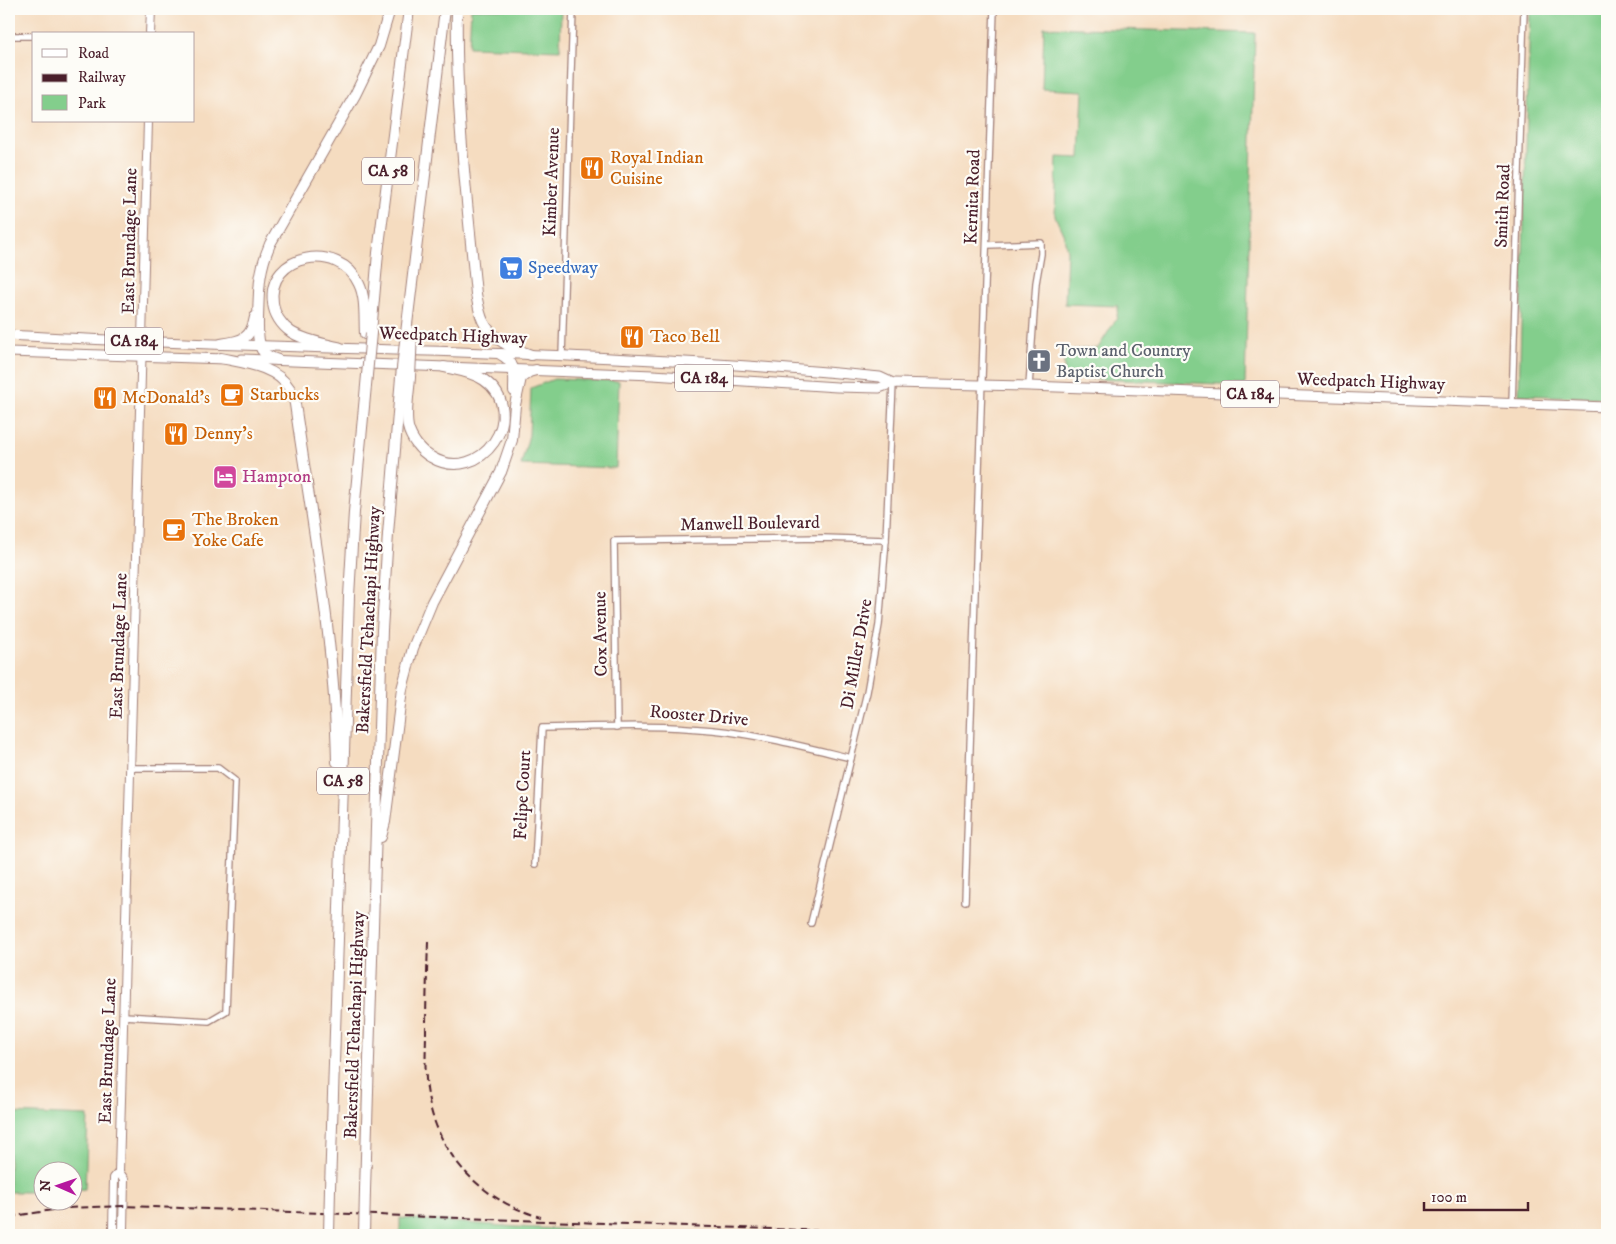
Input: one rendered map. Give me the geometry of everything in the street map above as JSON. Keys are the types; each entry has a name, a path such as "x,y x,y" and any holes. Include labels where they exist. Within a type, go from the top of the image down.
{"highway":[{"path":"221,344 242,340 251,332 257,309 263,260 270,244 355,95 379,46 390,9"},
{"name":"CA 58","path":"368,334 409,9"},
{"name":"Bakersfield Tehachapi Highway","path":"364,1235 382,630 388,524 405,377 415,253 445,9"},
{"path":"457,9 456,65 458,109 476,294 482,321 491,334 506,344 531,355"},
{"path":"341,348 298,336 287,329 279,320 274,307 273,285 284,270 292,264 301,260 319,257 336,261 351,272 360,285 368,334"},
{"path":"257,309 260,345 265,354 278,360"},
{"name":"Bakersfield Tehachapi Highway","path":"329,1235 349,596 354,512 367,375 368,334"},
{"path":"500,354 510,361 513,369 515,405"},
{"path":"221,358 261,367 277,376 289,388 296,404 332,672 337,755 339,928"},
{"path":"405,377 408,425 415,443 435,460 453,464 471,461 486,452 498,436 502,420 500,401 496,392 484,380 444,367"},
{"path":"376,855 385,822 402,688 413,648 432,602 500,472 512,440 515,405 521,378 529,372 536,370"}],"main road":[{"path":"150,32 151,9"},
{"name":"East Brundage Lane","path":"117,1235 123,1229 124,1179 119,1172 148,122"},
{"name":"Weedpatch Highway","path":"9,335 562,356 772,367 880,377 893,383"},
{"name":"Weedpatch Highway","path":"9,352 513,369 669,376 837,387 879,388 893,383 1029,386 1607,407"}],"street":[{"name":"Kimber Avenue","path":"562,356 573,9"},
{"name":"Kernita Road","path":"965,901 994,9"},
{"name":"Smith Road","path":"1512,404 1524,9"},
{"path":"9,36 32,36"},
{"path":"986,244 1041,243 1036,283 1029,386"},
{"name":"Di Miller Drive","path":"811,923 874,658 883,591 893,383"},
{"name":"Manwell Boulevard","path":"614,541 823,538 886,540"},
{"name":"Cox Avenue","path":"614,541 617,727"},
{"name":"Rooster Drive","path":"542,728 682,727 730,732 777,740 851,758"},
{"name":"Felipe Court","path":"535,864 542,728"},
{"path":"124,1016 209,1021 226,1011 235,782 218,768 131,768"}],"green space":[{"path":"471,9 561,9 560,50 469,47"},
{"path":"1530,9 1607,9 1607,398 1519,395"},
{"path":"1044,27 1255,33 1245,385 1064,378 1064,350 1098,348 1117,318 1118,306 1065,304 1067,251 1064,236 1055,216 1057,157 1080,158 1083,91 1042,89"},
{"path":"554,379 619,381 616,468 521,465 529,435 531,388"},
{"path":"9,1113 88,1116 85,1189 82,1189 82,1162 32,1162 32,1192 9,1192"},
{"path":"400,1218 518,1227 685,1235 400,1235"}],"railway":[{"path":"428,942 426,1079 433,1117 441,1137 452,1156 482,1188 520,1210 541,1217"},
{"path":"9,1217 65,1208 124,1206 939,1235"}],"place":[{"name":"Royal Indian Cuisine","path":"592,168"},
{"name":"Speedway","path":"511,268"},
{"name":"Taco Bell","path":"632,337"},
{"name":"Town and Country Baptist Church","path":"1039,361"},
{"name":"Starbucks","path":"232,395"},
{"name":"McDonald's","path":"105,398"},
{"name":"Denny's","path":"176,434"},
{"name":"Hampton","path":"225,477"},
{"name":"The Broken Yoke Cafe","path":"174,530"}]}
